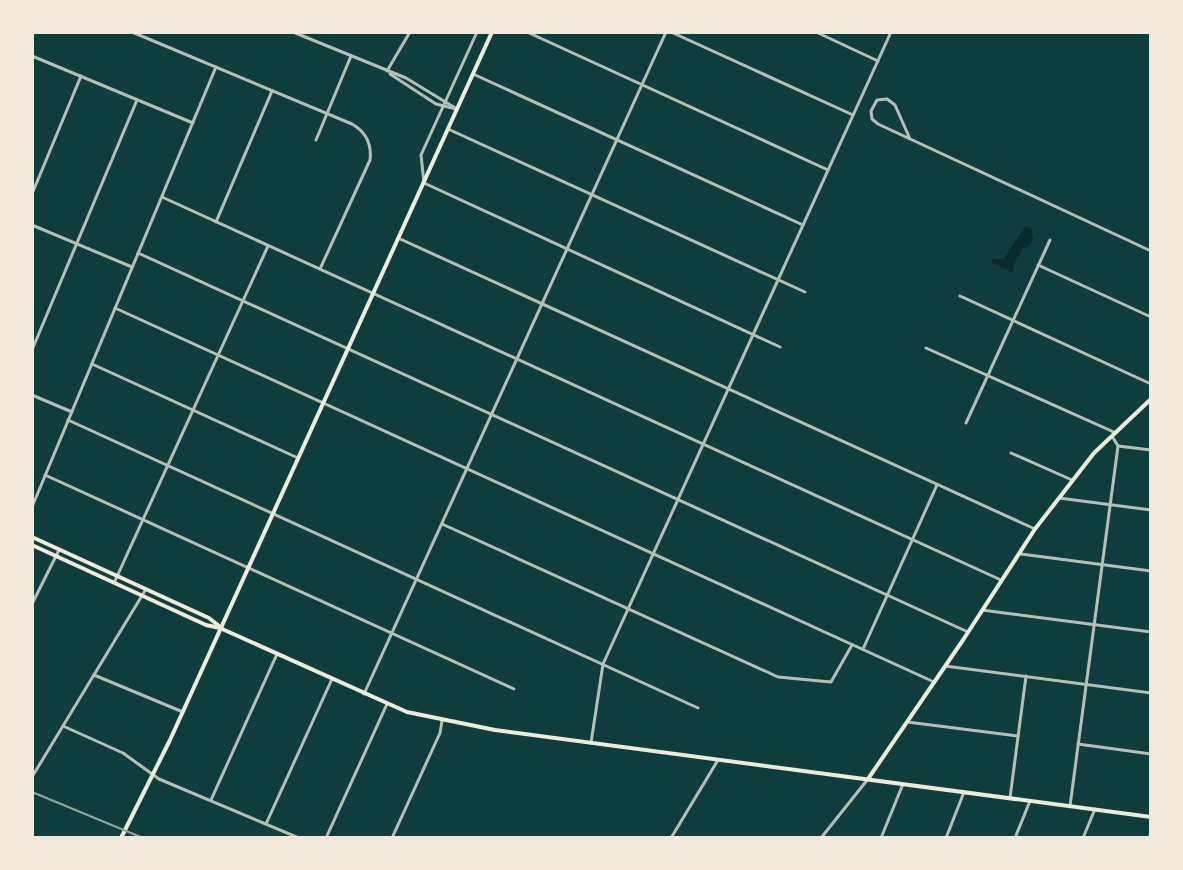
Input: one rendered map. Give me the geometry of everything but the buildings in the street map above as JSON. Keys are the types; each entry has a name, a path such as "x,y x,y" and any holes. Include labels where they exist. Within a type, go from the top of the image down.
{"main road":[{"path":"121,838 183,712 492,32"},
{"path":"868,779 1035,529 1094,453 1151,399"},
{"path":"32,537 209,618 220,628"},
{"path":"32,545 414,715 591,743 1151,817"}],"street":[{"path":"132,32 352,124 365,133 370,160 320,269"},
{"path":"293,32 387,71 457,109"},
{"path":"387,71 410,32"},
{"path":"477,32 421,155 424,183 780,347"},
{"path":"527,32 828,170"},
{"path":"364,694 668,32 853,115"},
{"path":"816,32 878,61"},
{"path":"591,743 603,664 891,32"},
{"path":"32,56 193,123"},
{"path":"316,140 351,56"},
{"path":"32,507 216,67"},
{"path":"387,71 393,79 443,107 457,109"},
{"path":"473,74 803,225"},
{"path":"32,194 81,76"},
{"path":"216,222 272,91"},
{"path":"910,139 895,105 887,99 877,100 871,111 874,122 910,139 1151,251"},
{"path":"32,350 137,100"},
{"path":"448,129 805,292"},
{"path":"162,197 1001,580"},
{"path":"32,225 132,268"},
{"path":"398,238 1035,529"},
{"path":"966,423 1050,240"},
{"path":"114,583 268,246"},
{"path":"138,253 968,632"},
{"path":"1038,265 1151,317"},
{"path":"960,296 1151,384"},
{"path":"115,308 934,682"},
{"path":"926,348 1076,415 1114,435 1118,446 1070,806"},
{"path":"92,364 298,458"},
{"path":"32,395 72,412"},
{"path":"68,420 698,708"},
{"path":"1118,446 1151,450"},
{"path":"1011,453 1072,480"},
{"path":"45,475 514,689"},
{"path":"863,649 937,485"},
{"path":"1059,498 1151,510"},
{"path":"442,524 770,674 789,679 831,682 852,645"},
{"path":"32,604 59,550"},
{"path":"1017,554 1151,571"},
{"path":"32,777 146,589"},
{"path":"982,610 1151,632"},
{"path":"210,801 277,654"},
{"path":"945,666 1151,693"},
{"path":"94,675 183,712"},
{"path":"1010,798 1026,676"},
{"path":"266,824 332,679"},
{"path":"326,838 387,704"},
{"path":"392,838 440,733 442,721"},
{"path":"907,722 1018,736"},
{"path":"63,726 119,751 152,775 299,838"},
{"path":"1078,744 1151,754"},
{"path":"671,838 718,760"},
{"path":"821,838 868,779"},
{"path":"881,838 903,784"},
{"path":"946,838 964,792"},
{"path":"1015,838 1030,801"},
{"path":"1083,838 1095,809"}],"water":[{"path":"1025,226 1031,228 1033,239 1029,247 1023,248 1014,264 1013,273 991,262 992,259 1004,259"}],"railway":[{"path":"32,792 143,838"}]}
